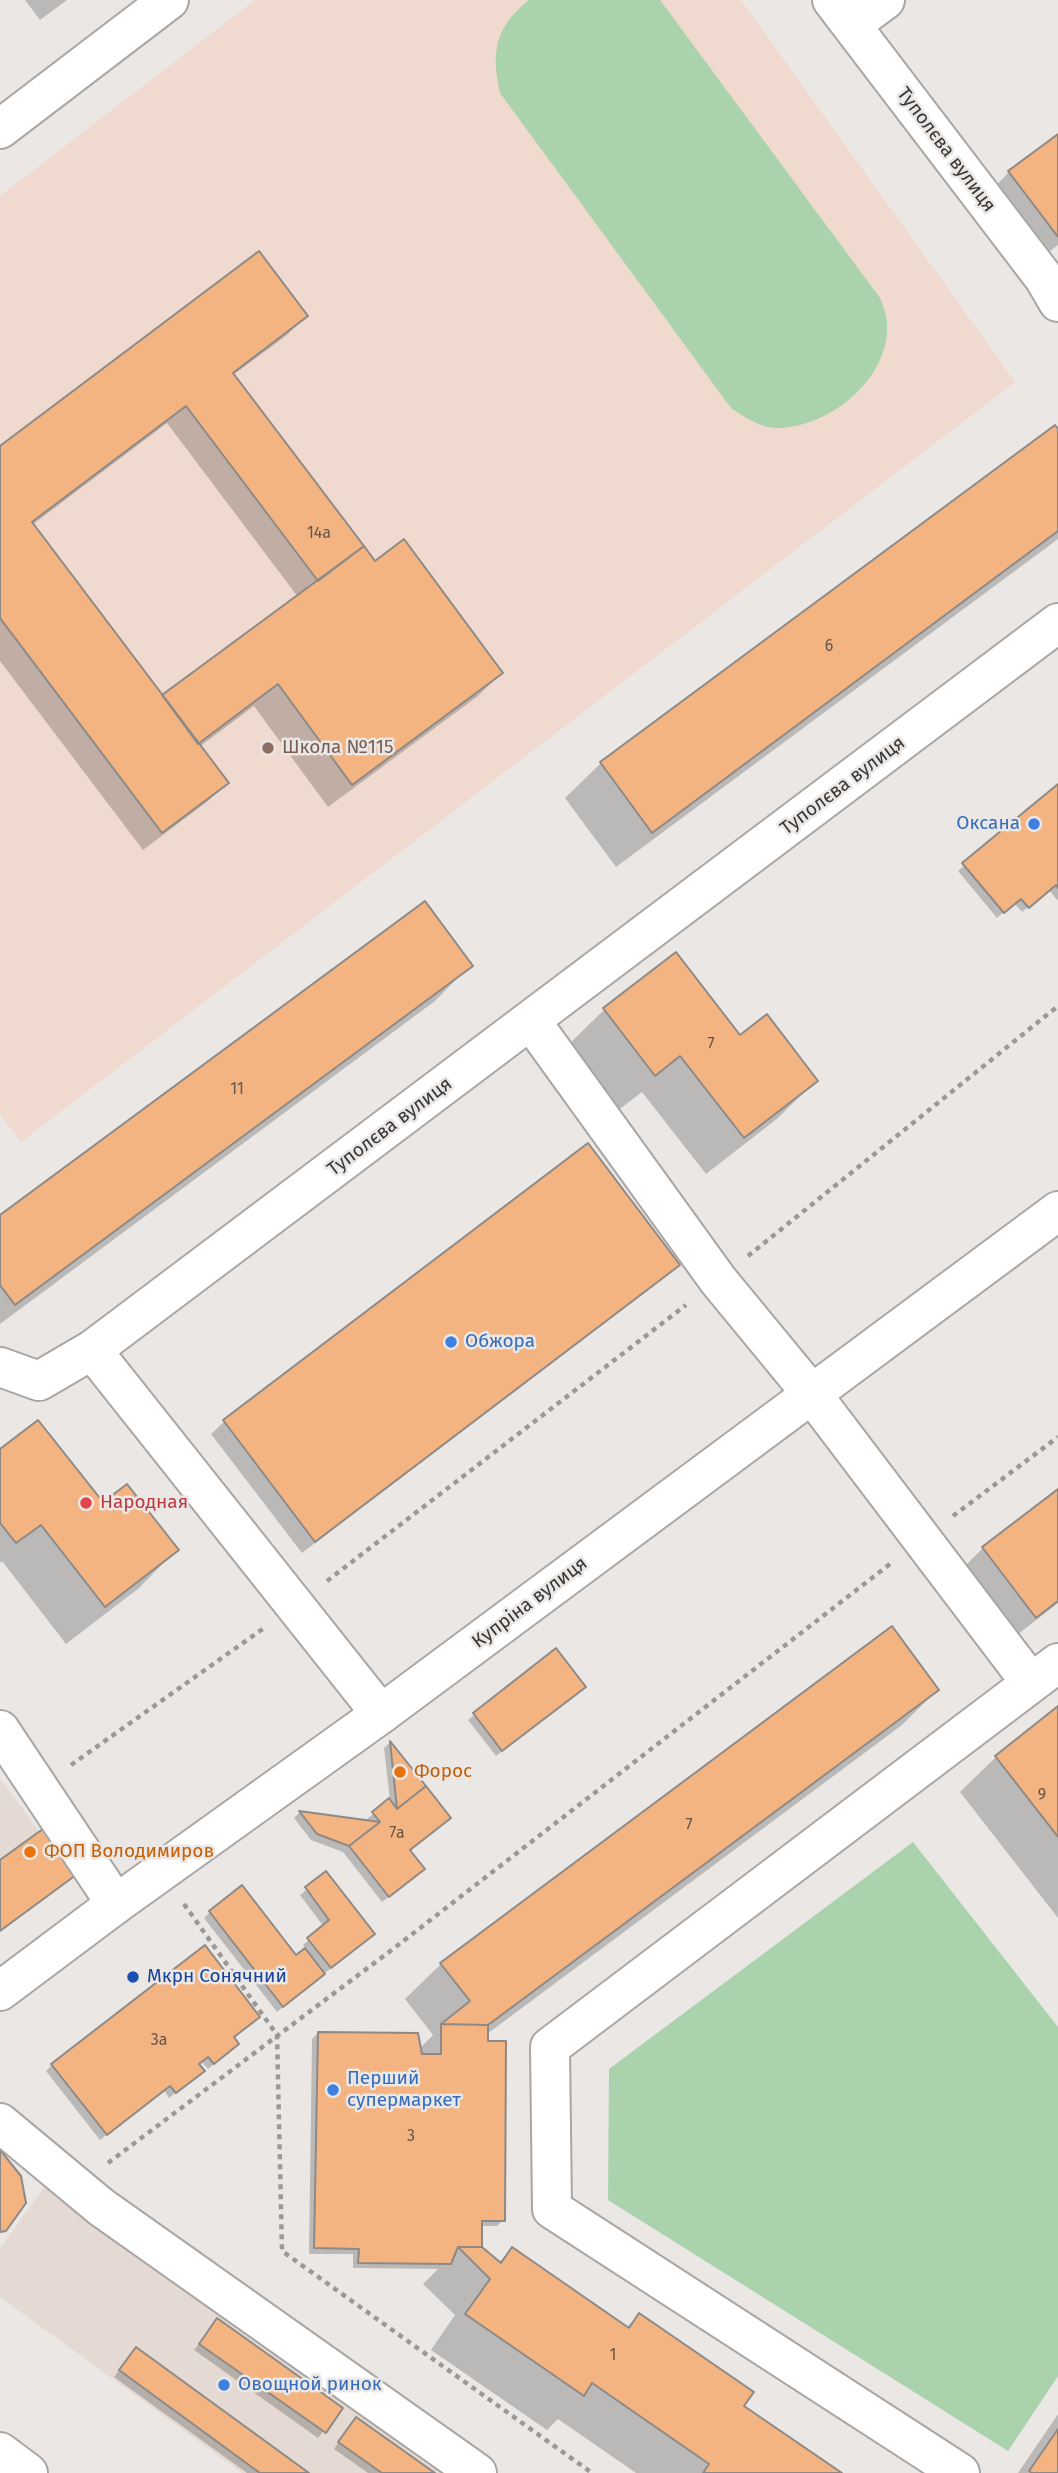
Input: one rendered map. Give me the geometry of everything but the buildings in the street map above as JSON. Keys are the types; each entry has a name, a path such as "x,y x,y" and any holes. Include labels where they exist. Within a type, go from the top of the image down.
{"main road":[{"path":"0,129 169,0"},
{"path":"841,13 885,0"},
{"name":"Туполєва вулиця","path":"841,13 1044,278 1058,302"},
{"name":"Туполєва вулиця","path":"0,1367 39,1381 92,1350 1058,623"},
{"path":"531,1021 718,1280 811,1393 922,1540 1045,1673 550,2047 552,2209 960,2473"},
{"name":"Купріна вулиця","path":"0,1991 116,1904 381,1714 1058,1211"},
{"path":"92,1350 381,1714"},
{"path":"0,1730 116,1904"},
{"path":"0,2123 101,2207 477,2473"},
{"path":"0,2452 28,2473"}],"path":[{"path":"39,1788 294,1606 718,1280 1058,1006"},
{"path":"76,2186 393,1949 1058,1437"},
{"path":"161,1872 277,2035 282,2251 592,2473"}],"shaded area":[{"name":"Школа №115","path":"255,0 741,0 1015,382 21,1142 0,1114 0,196"},
{"path":"0,1778 56,1854 0,1895"},
{"name":"Овощной ринок","path":"48,2182 448,2473 242,2473 0,2297 0,2248"}],"green space":[{"path":"529,0 660,0 880,298 887,321 885,344 879,363 854,396 819,419 780,428 761,425 731,408 500,93 496,65 498,41 509,20"},
{"path":"913,1842 1058,2027 1058,2376 1008,2451 608,2200 609,2069"}],"place":[{"name":"Школа №115","path":"268,748"},
{"name":"Оксана","path":"1034,824"},
{"name":"Обжора","path":"451,1342"},
{"name":"Народная","path":"86,1503"},
{"name":"Форос","path":"400,1772"},
{"name":"ФОП Володимиров","path":"30,1852"},
{"name":"Мкрн Сонячний","path":"133,1977"},
{"name":"Перший супермаркет","path":"333,2090"},
{"name":"Овощной ринок","path":"224,2385"}]}
